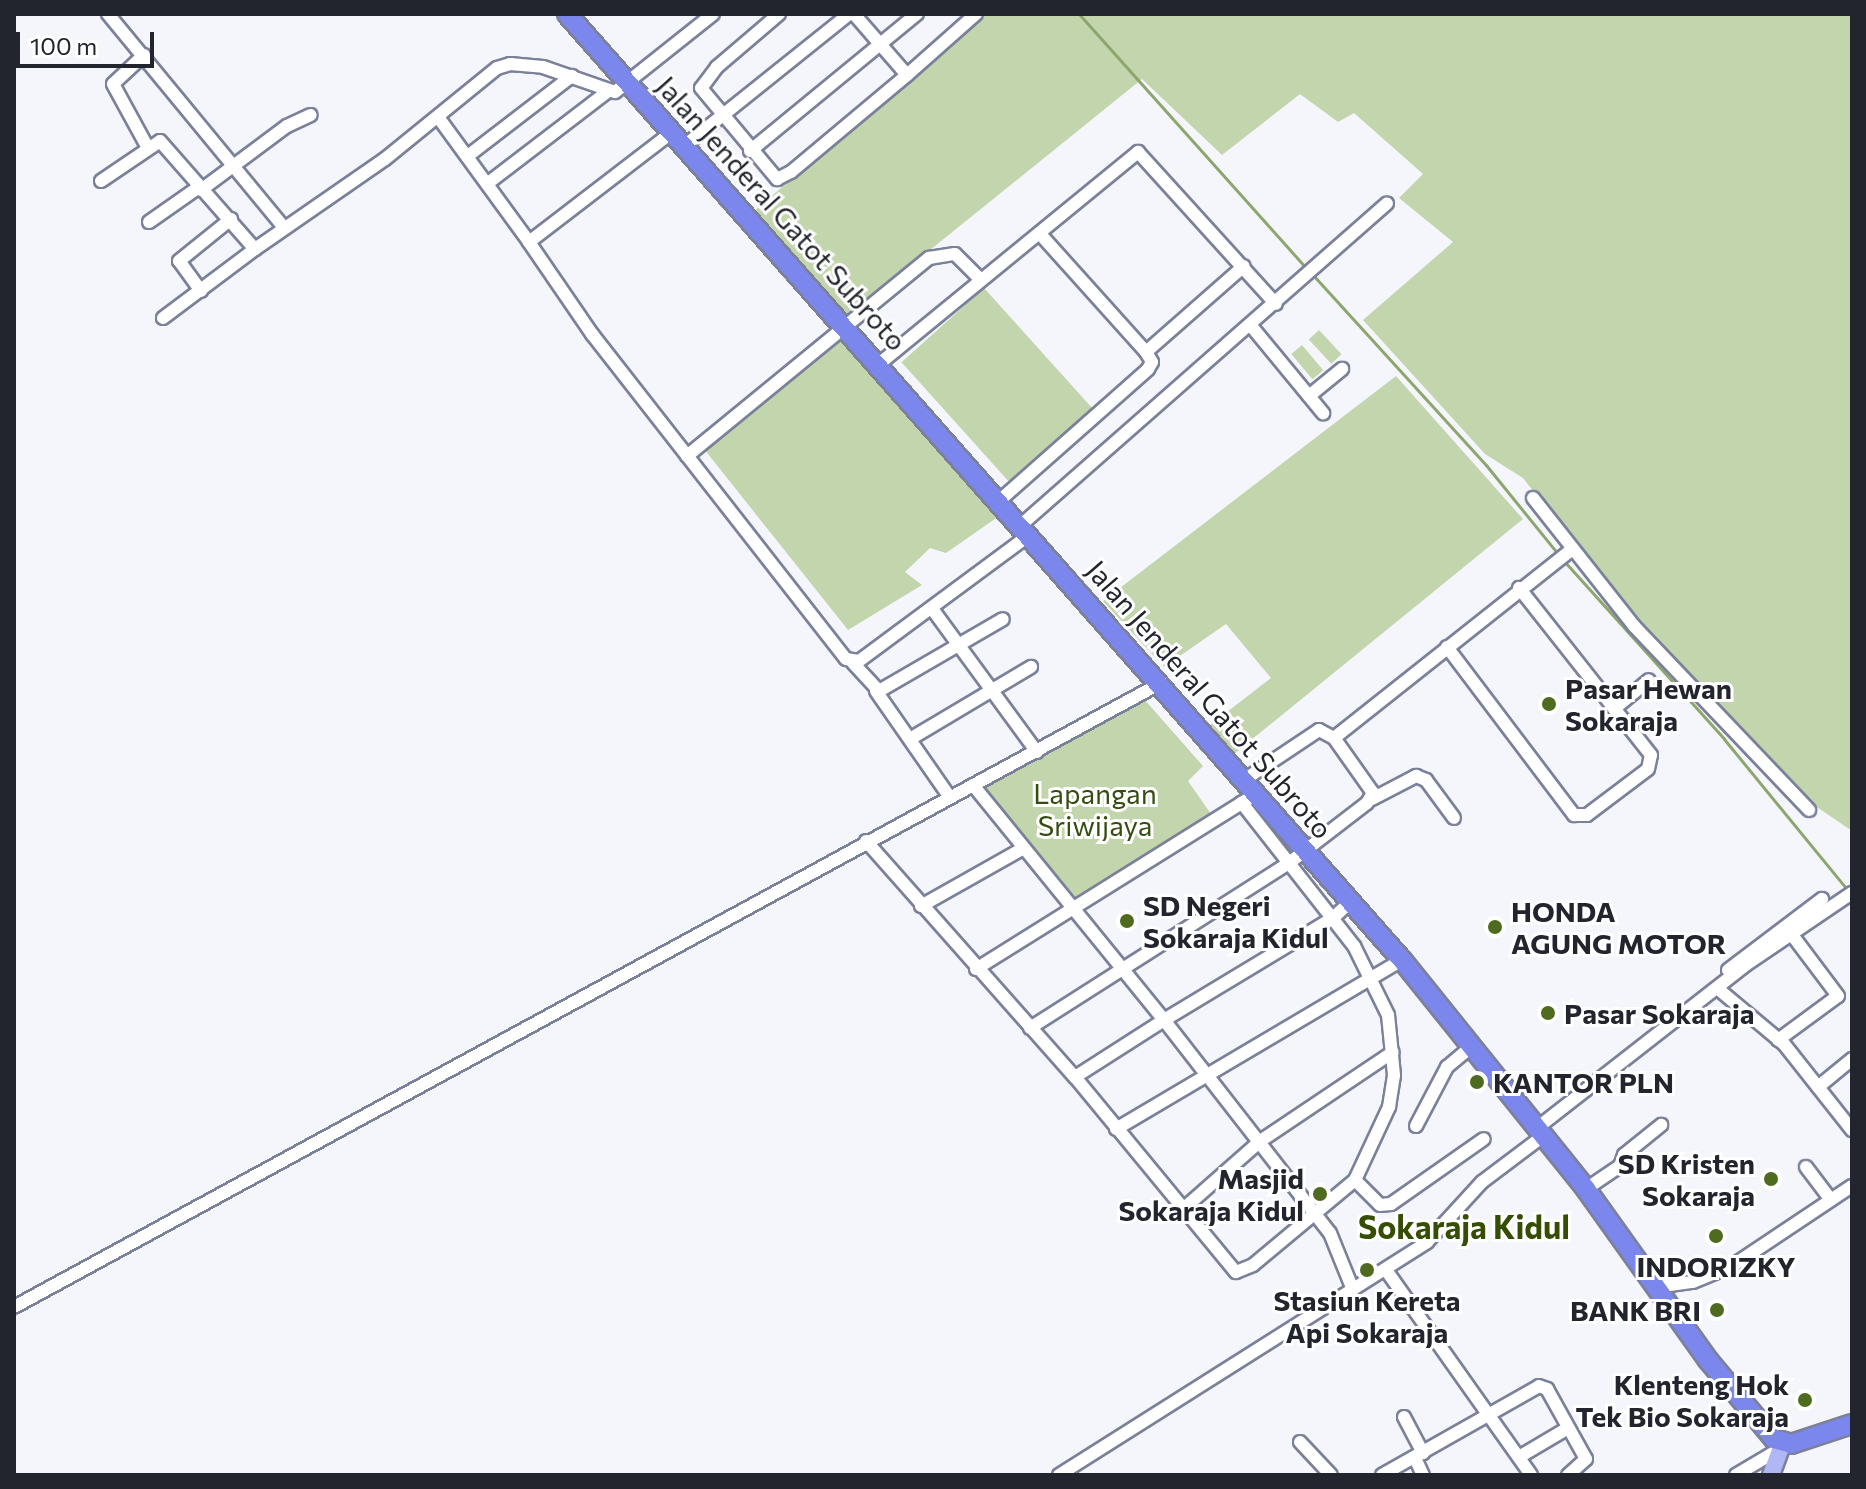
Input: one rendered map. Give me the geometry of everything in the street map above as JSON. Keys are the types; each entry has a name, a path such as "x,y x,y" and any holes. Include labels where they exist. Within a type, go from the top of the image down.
{"highway":[{"name":"Jalan Jenderal Gatot Subroto","path":"567,14 1161,683 1248,792 1306,850 1402,960 1586,1189 1776,1458"},
{"path":"1776,1458 1852,1424"}],"street":[{"path":"108,14 283,226"},
{"path":"488,183 607,92 629,83 713,14"},
{"path":"779,14 704,80 702,90 772,177 783,177 976,14"},
{"path":"529,242 677,140 721,117 851,14 907,75"},
{"path":"750,151 917,14"},
{"path":"144,55 113,84 147,146"},
{"path":"163,318 283,226 438,117 503,66 543,67 607,92"},
{"path":"469,155 572,76"},
{"path":"149,222 287,126 311,115"},
{"path":"438,117 469,155 529,242 687,456 876,691 949,796"},
{"path":"101,181 147,146 160,141 255,249"},
{"path":"879,364 979,278 1041,235 1138,152 1276,304"},
{"path":"853,663 933,610 1387,203"},
{"path":"201,291 179,261 231,219"},
{"path":"999,501 1148,369 1152,362 1041,235"},
{"path":"687,456 940,253 955,254 979,278"},
{"path":"1146,352 1244,266"},
{"path":"1252,327 1323,413"},
{"path":"1309,396 1342,369"},
{"path":"1533,498 1563,556 1809,810"},
{"path":"1334,738 1563,556"},
{"path":"1447,647 1574,815 1587,815 1653,761 1519,588"},
{"path":"933,610 1037,752"},
{"path":"876,691 1003,619"},
{"path":"910,739 1031,667"},
{"path":"1614,709 1649,680"},
{"path":"14,1307 1161,683"},
{"path":"976,969 1075,908 1248,792 1314,730 1334,738 1373,793 1372,799"},
{"path":"1030,1028 1122,966 1289,863 1372,799 1416,776 1426,780 1454,818"},
{"path":"973,785 1122,966 1330,1233 1353,1290"},
{"path":"866,841 976,969 1075,1077 1236,1272 1253,1265 1355,1180 1389,1107 1393,1052 1388,1015 1374,980 1333,918 1289,863 1248,792"},
{"path":"921,906 1024,848"},
{"path":"1059,1475 1069,1472 1386,1270 1442,1230 1482,1182 1540,1132 1732,975 1790,932 1852,893"},
{"path":"1732,975 1728,969 1756,945 1822,899"},
{"path":"1075,1077 1333,918 1351,901"},
{"path":"1778,1040 1838,996 1790,932"},
{"path":"1116,1129 1374,980 1402,960"},
{"path":"1717,988 1778,1040 1852,1130"},
{"path":"1416,1126 1447,1067 1472,1046"},
{"path":"1182,1210 1259,1142 1393,1052"},
{"path":"1818,1087 1852,1059"},
{"path":"1586,1189 1620,1166 1624,1155 1661,1125"},
{"path":"1355,1180 1380,1205 1391,1204 1484,1139"},
{"path":"1806,1167 1831,1200"},
{"path":"1656,1287 1693,1282 1732,1266 1852,1186"},
{"path":"1386,1270 1531,1475"},
{"path":"1382,1475 1542,1386 1587,1461 1568,1475"},
{"path":"1404,1417 1423,1475"},
{"path":"1519,1457 1568,1428"},
{"path":"1300,1442 1331,1475"},
{"path":"1736,1475 1776,1458"}],"green space":[{"path":"986,14 1852,14 1852,831 1811,803 1737,727 1610,590 1523,478 1485,454 1363,320 1453,242 1399,198 1423,174 1354,113 1338,122 1300,94 1222,155 1142,79 847,317 753,212"},
{"path":"984,288 1096,412 1013,486 902,362"},
{"path":"1319,330 1342,354 1331,364 1309,340"},
{"path":"840,338 1002,514 946,553 930,548 905,572 922,585 848,630 704,449"},
{"path":"1302,345 1323,370 1312,379 1291,354"},
{"path":"1396,376 1523,519 1234,754 1210,725 1271,678 1226,624 1164,667 1103,601"},
{"name":"Lapangan Sriwijaya","path":"1144,699 1203,766 1188,781 1216,821 1078,903 983,789"}],"waterway":[{"path":"1079,14 1308,270"},
{"path":"1313,275 1486,465 1559,555"},
{"path":"1564,561 1724,739 1846,888"}],"place":[{"name":"Pasar Hewan Sokaraja","path":"1549,704"},
{"name":"SD Negeri Sokaraja Kidul","path":"1127,921"},
{"name":"HONDA AGUNG MOTOR","path":"1495,927"},
{"name":"Pasar Sokaraja","path":"1548,1013"},
{"name":"KANTOR PLN","path":"1477,1082"},
{"name":"SD Kristen Sokaraja","path":"1771,1179"},
{"name":"Masjid Sokaraja Kidul","path":"1320,1194"},
{"name":"INDORIZKY","path":"1716,1236"},
{"name":"Stasiun Kereta Api Sokaraja","path":"1367,1270"},
{"name":"BANK BRI","path":"1717,1310"},
{"name":"Klenteng Hok Tek Bio Sokaraja","path":"1805,1400"}],"district":[{"name":"Sokaraja Kidul","path":"1464,1226"}]}
